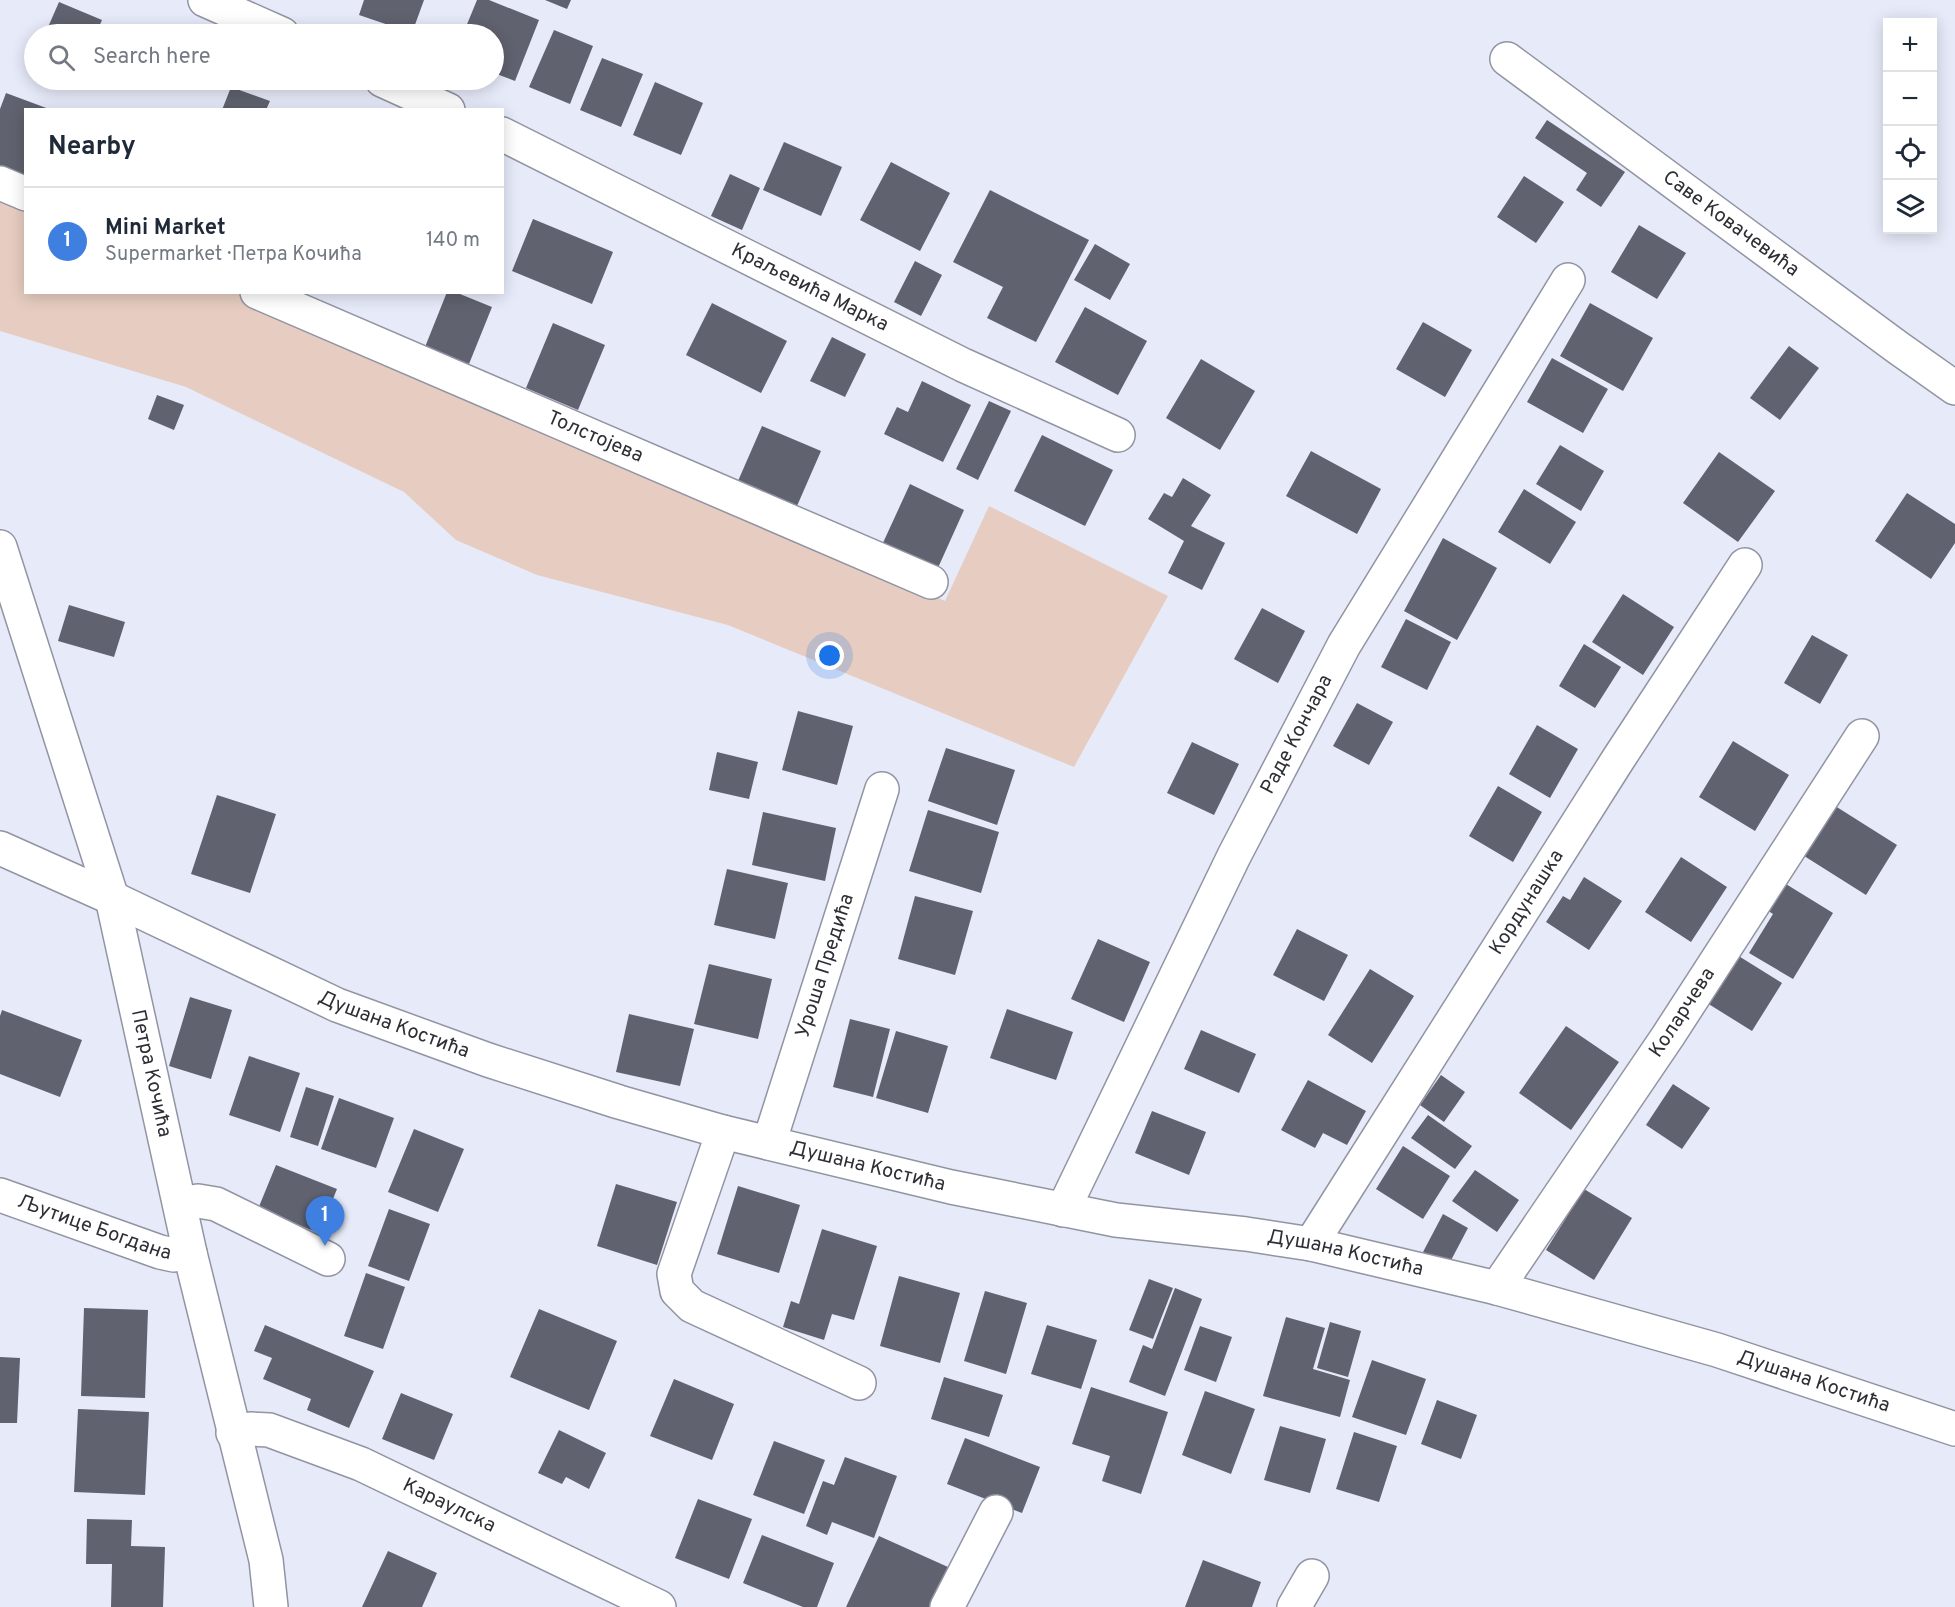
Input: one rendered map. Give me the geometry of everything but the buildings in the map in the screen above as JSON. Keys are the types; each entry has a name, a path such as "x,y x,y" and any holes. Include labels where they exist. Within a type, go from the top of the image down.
{"street":[{"path":"206,0 260,24"},
{"name":"Саве Ковачевића","path":"1507,59 1955,388"},
{"path":"404,90 444,108"},
{"name":"Краљевића Марка","path":"504,135 963,365 1118,435"},
{"path":"0,183 24,193"},
{"name":"Раде Кончара","path":"1063,1210 1234,856 1344,645 1568,280"},
{"name":"Толстојева","path":"262,294 932,582"},
{"name":"Петра Кочића","path":"0,547 112,898 190,1253 266,1560 271,1607"},
{"name":"Кордунашка","path":"1311,1244 1617,761 1745,565"},
{"name":"Коларчева","path":"1497,1288 1668,1036 1862,736"},
{"name":"Уроша Предића","path":"769,1143 882,789"},
{"name":"Душана Костића","path":"0,848 112,898 337,1005 488,1060 619,1102 723,1132 951,1187 1116,1220 1245,1234 1311,1244 1497,1288 1717,1350 1955,1429"},
{"path":"723,1132 674,1274 677,1291 692,1306 859,1383"},
{"name":"Љутице Богдана","path":"0,1195 160,1252 174,1255 190,1253"},
{"path":"180,1204 198,1201 216,1204 328,1259"},
{"name":"Караулска","path":"234,1433 250,1429 269,1430 361,1464 659,1607"},
{"path":"947,1607 996,1512"},
{"path":"1294,1607 1312,1576"}],"shaded area":[{"path":"0,184 24,195 24,294 248,294 945,601 989,506 1168,596 1074,767 728,625 537,575 456,540 404,492 186,387 0,331"}],"place":[{"name":"Mini Market","path":"325,1246"}]}
